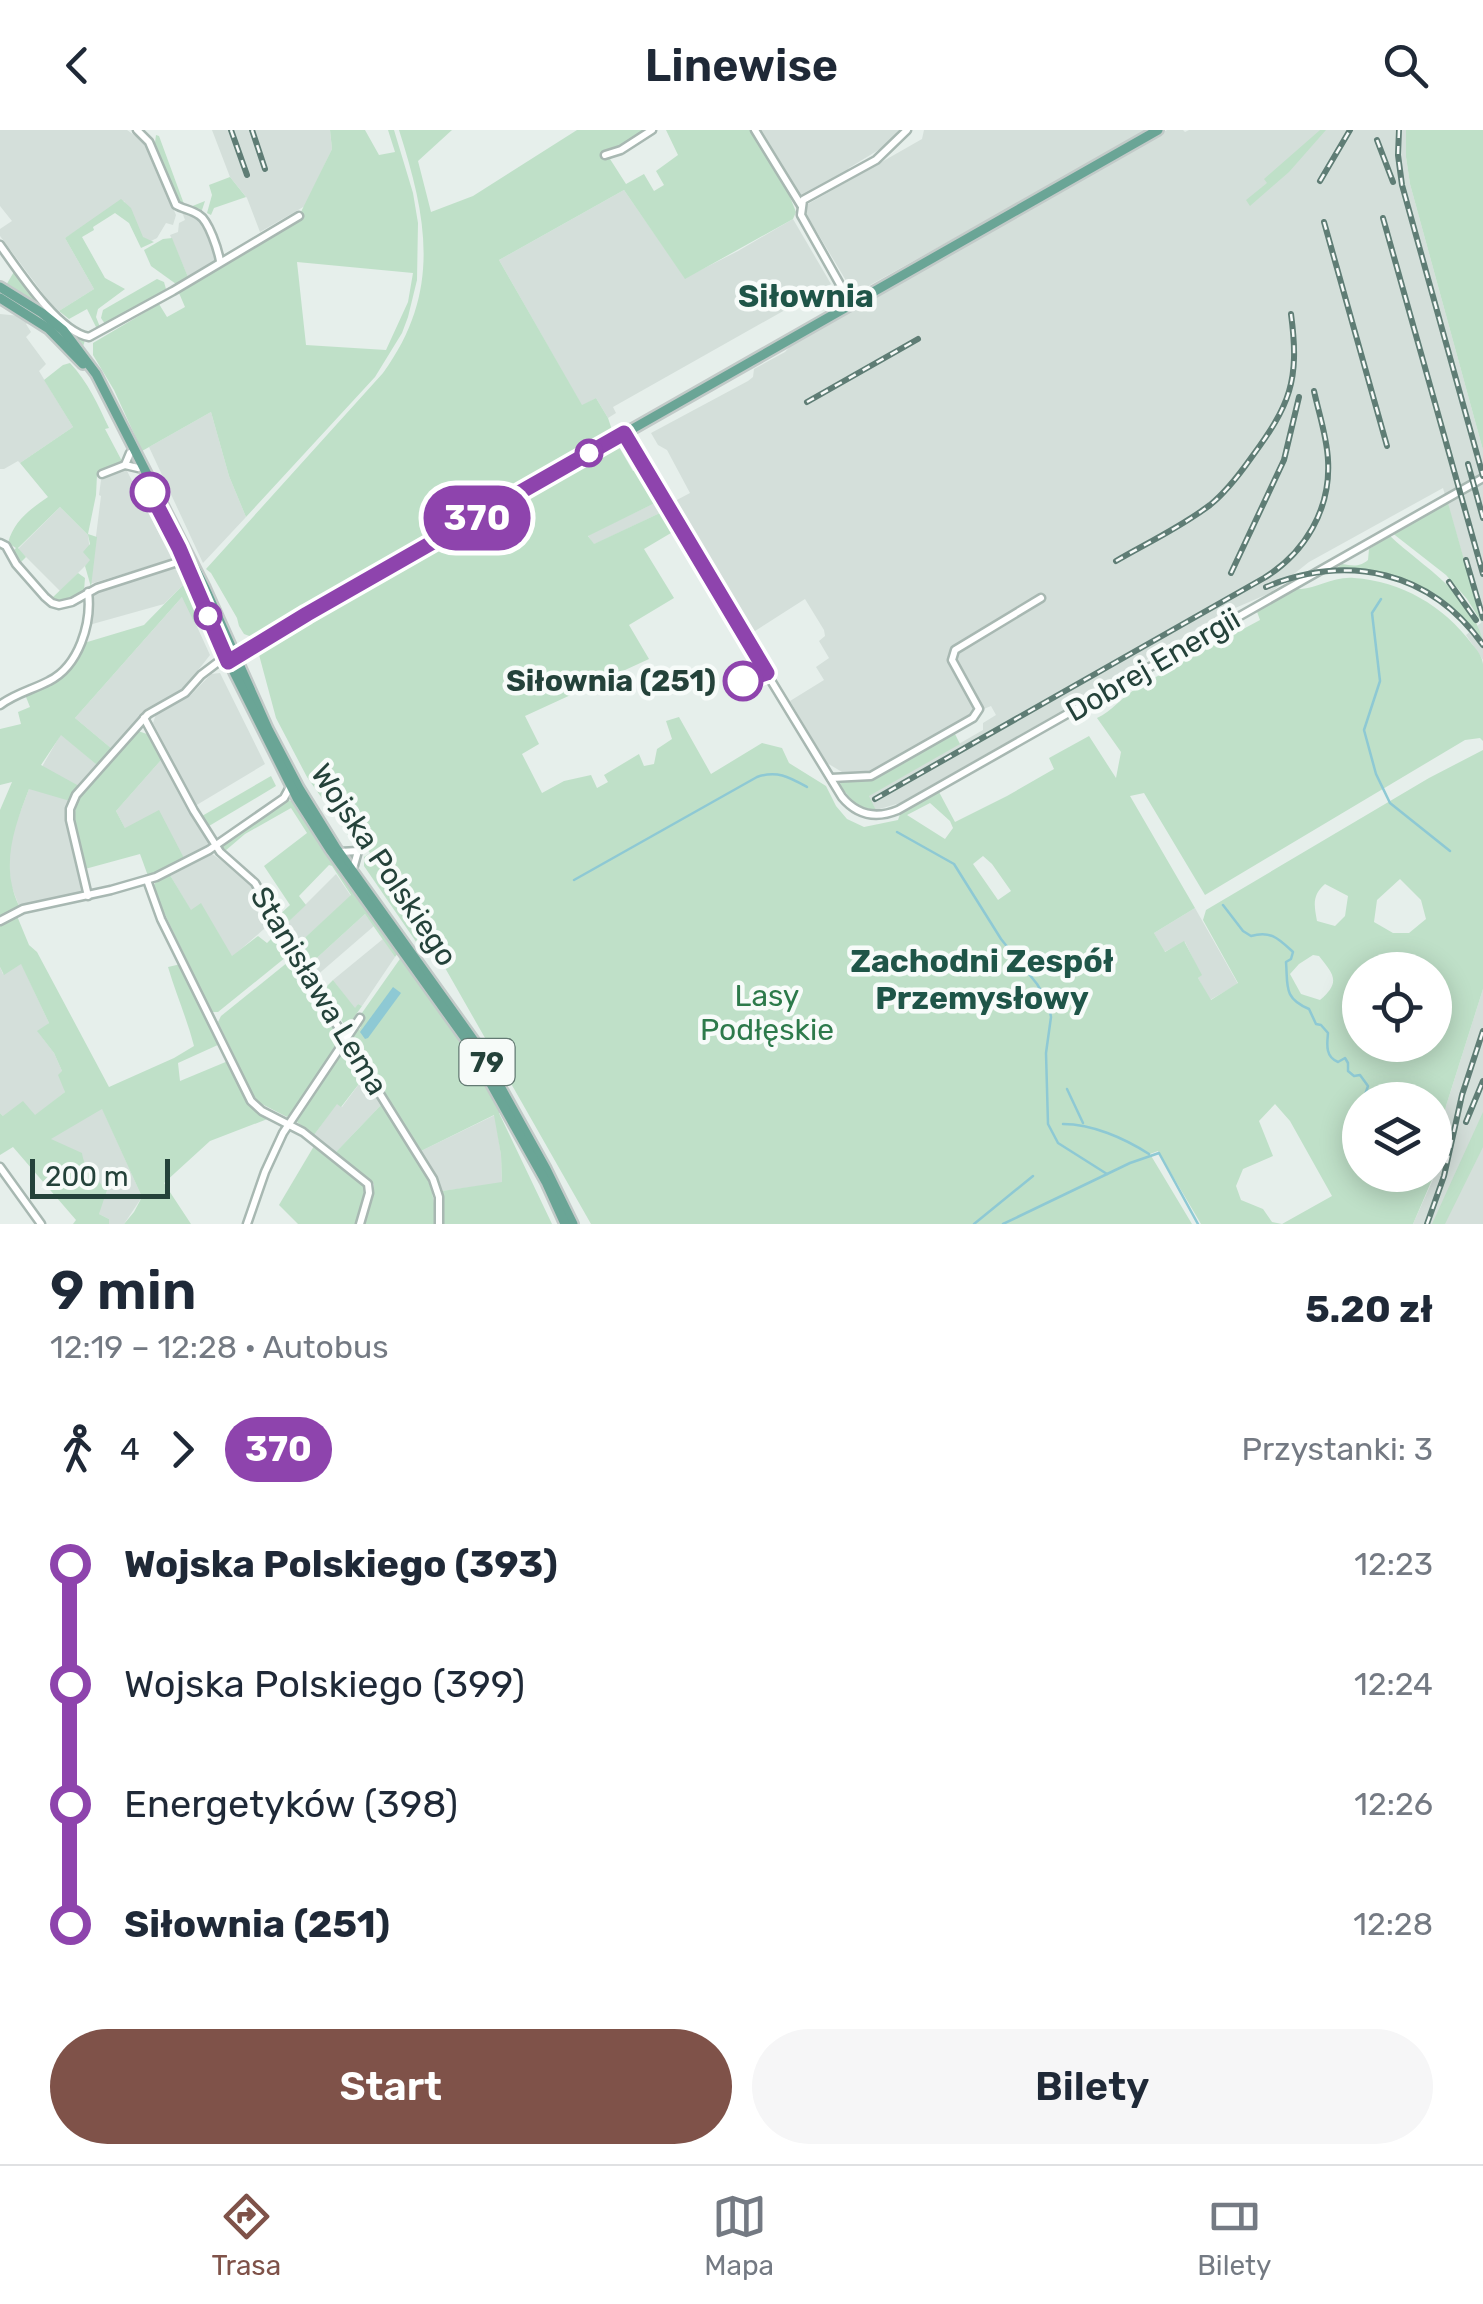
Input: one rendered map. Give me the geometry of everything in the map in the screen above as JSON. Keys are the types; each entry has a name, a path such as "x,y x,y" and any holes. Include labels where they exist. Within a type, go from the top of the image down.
{"main road":[{"path":"235,652 1158,130"},
{"name":"Wojska Polskiego","path":"0,287 54,322 72,339 106,392 194,565 284,762 339,852 477,1045 573,1224"},
{"name":"Wojska Polskiego","path":"0,298 49,329 85,367 235,652 290,786 331,851 467,1041 546,1182 565,1224"}],"street":[{"path":"138,130 149,142 174,203 203,218 220,261"},
{"path":"604,155 622,150 652,130"},
{"path":"755,130 801,205"},
{"path":"851,304 800,215 801,205 876,160 907,130"},
{"path":"0,244 50,310 86,337 106,330 299,216"},
{"path":"2,262 12,261"},
{"path":"84,358 86,344 95,335"},
{"name":"Dobrej Energii","path":"624,433 845,801 857,810 875,815 898,810 1483,478"},
{"path":"126,465 130,453"},
{"path":"102,474 126,465 138,468"},
{"path":"0,543 52,603 65,604 88,592 184,560"},
{"path":"0,705 19,692 47,682 68,666 82,640 89,611 88,592"},
{"path":"830,778 871,776 973,718 978,709 952,654 1041,598"},
{"path":"88,896 70,820 72,804 80,790 144,718 185,693 209,669 235,652"},
{"name":"Stanisława Lema","path":"144,718 188,803 225,857 253,880 325,1006 433,1179 440,1202 438,1224"},
{"path":"0,921 23,909 88,896 174,869 284,798 290,786"},
{"path":"284,798 297,798"},
{"path":"339,852 358,851 353,872"},
{"path":"147,880 161,919 249,1096 258,1108 298,1129 368,1184 370,1192 360,1224"},
{"path":"246,1224 289,1123 360,1018"},
{"path":"0,1167 41,1224"}],"shaded area":[{"path":"0,130 127,130 144,142 176,215 173,225 166,223 157,238 143,245 124,201 65,238 94,289 59,311 0,236 0,229 12,221 0,206"},
{"path":"212,130 330,130 332,149 305,206 260,232 247,198 230,177"},
{"path":"757,130 911,130 798,199"},
{"path":"924,130 1149,130 854,294 805,212 808,204 922,139"},
{"path":"1167,130 1406,130 1410,184 1483,450 1483,660 1466,635 1482,622 1443,488 1309,562 1270,593 1226,612 900,803 876,810 868,796 983,730 983,723 996,715 991,706 872,771 842,772 827,763 790,701 824,680 816,667 829,658 819,641 825,636 824,630 805,599 752,633 673,502 690,493 667,450 658,445 651,433 748,381 754,369 792,344"},
{"path":"624,190 685,278 793,219 831,284 613,407 616,413 608,418 596,398 582,406 499,260"},
{"path":"182,212 198,217 204,224 216,254 214,264 188,277 170,235 178,232 179,223 185,220"},
{"path":"0,314 30,321 26,324 31,332 26,337 46,364 39,371 73,427 20,463 4,469 0,469"},
{"path":"211,412 229,476 246,517 203,563 149,447"},
{"path":"126,469 172,559 90,584 101,480"},
{"path":"657,502 662,512 593,545 588,535"},
{"path":"60,507 88,535 91,560 60,591 18,549"},
{"path":"175,568 184,584 164,604 89,625 92,596 96,593"},
{"path":"183,596 210,655 184,688 144,712 112,749 75,718"},
{"path":"220,673 265,764 195,806 153,723 156,714 190,696 211,674"},
{"path":"61,734 97,765 76,790 68,807 84,891 19,906 11,885 8,853 13,831 29,789"},
{"path":"161,760 209,842 185,860 125,828 116,811"},
{"path":"211,853 248,880 272,922 232,957 201,904 191,911 170,875"},
{"path":"336,874 351,896 296,946 284,926"},
{"path":"1195,908 1238,984 1210,1000 1185,942 1164,952 1154,933"},
{"path":"365,914 374,926 315,977 308,966"},
{"path":"383,939 395,957 362,1006 358,1004 355,1009 333,980"},
{"path":"21,963 49,1023 38,1032 54,1053 65,1092 35,1116 3,1116 0,967 3,974"},
{"path":"1483,989 1483,1224 1413,1224 1427,1192 1452,1192 1452,1087"},
{"path":"365,1076 382,1104 336,1152 314,1135 337,1103 342,1107"},
{"path":"102,1108 142,1197 124,1224 109,1224 109,1219 99,1214 102,1185 82,1158 50,1139"},
{"path":"495,1115 502,1183 442,1191 421,1151"}],"green space":[{"path":"330,130 365,130 379,155 395,152 388,130 394,130 418,223 417,280 402,333 375,377 246,517 229,476 211,412 142,451 93,355 93,343 159,304 167,317 185,307 179,293 188,286 297,220 332,149","holes":["297,262 413,273 408,302 386,350 306,345"]},
{"path":"399,130 452,130 418,161 431,212 473,196 577,130 657,130 610,159 626,184 644,174 654,191 664,185 656,171 678,155 666,130 757,130 776,162 796,212 793,219 685,279 624,190 499,260 582,405 596,398 612,430 252,637 244,634 206,569 383,373 402,343 414,313 424,254 422,224"},
{"path":"1320,130 1326,130 1289,172 1250,206 1246,200 1267,183 1264,179"},
{"path":"1406,130 1483,130 1483,450 1410,184"},
{"path":"156,135 184,204 190,207 205,201 201,213 200,209 179,205 154,150"},
{"path":"230,177 246,197 214,208 211,215 207,213 212,195 209,185"},
{"path":"121,199 131,208 143,237 154,242 141,248 129,223 115,213 82,237 105,278 125,289 98,309 97,329 87,309 69,319 59,311 94,289 65,238"},
{"path":"172,238 188,277 176,284 151,266 144,250"},
{"path":"15,270 75,336 85,340 82,350 5,287"},
{"path":"157,279 164,282 166,289 105,324 101,318 103,310"},
{"path":"70,363 97,402 109,428 105,429 123,463 97,475 88,534 97,537 91,587 85,566 90,560 83,552 90,544 88,535 60,507 18,548 26,557 20,563 12,552 16,548 8,543 23,517 48,497 20,463 73,427 44,380"},
{"name":"Lasy Podłęskie","path":"619,447 657,502 588,536 594,544 662,512 676,530 644,549 674,598 629,625 649,659 525,716 539,744 522,754 542,793 564,781 591,775 597,788 608,782 604,775 639,754 644,766 654,764 657,749 672,739 666,721 679,717 711,774 762,743 782,748 789,763 826,786 847,819 864,827 898,820 900,814 939,792 955,822 1054,769 1049,758 1089,736 1116,778 1121,752 1097,718 1134,690 1260,620 1256,609 1295,588 1354,578 1405,590 1448,618 1482,658 1483,741 1465,740 1205,895 1144,793 1130,796 1195,908 1154,933 1165,952 1184,941 1211,1000 1238,983 1203,920 1206,910 1483,750 1483,989 1452,1087 1452,1082 1342,1082 1342,1192 1427,1192 1413,1224 1282,1224 1201,1224 1158,1151 1150,1154 1192,1224 591,1224 436,952 430,945 421,949 364,866 364,857 370,853 361,841 348,835 307,777 276,718 258,651","holes":["930,803 953,828 945,839 907,815","983,856 1011,891 998,900 973,864","1400,879 1421,900 1426,919 1409,933 1393,933 1374,922 1377,900","1325,884 1348,896 1345,916 1335,926 1317,921 1316,896","1313,955 1319,956 1331,974 1331,988 1320,1000 1301,994 1290,974","1275,1104 1290,1121 1332,1196 1282,1224 1272,1222 1263,1209 1241,1200 1236,1186 1243,1169 1273,1156 1259,1121"]},
{"path":"1448,503 1482,623 1446,575 1391,532"},
{"path":"1390,536 1457,595 1468,608 1483,641 1452,609 1419,587 1381,574 1337,568 1365,562 1369,549"},
{"path":"78,573 85,578 84,591 64,601 51,599"},
{"path":"185,583 198,620 194,622 182,597 75,718 112,749 97,765 61,735 41,765 79,786 70,801 29,789 11,847 10,876 19,906 0,918 0,810 12,782 0,785 0,729 21,724 18,712 30,707 24,692 59,677 84,643 144,625"},
{"path":"138,731 147,734 161,760 116,811 125,828 159,810 185,860 148,876 140,854 85,869 75,823 79,796"},
{"path":"951,734 960,744 869,796 876,810 855,802 840,784 842,780 873,778"},
{"path":"271,776 276,786 209,826 202,816"},
{"path":"289,800 297,805 399,952 395,957 365,914 308,966 296,946 351,895 329,865 299,896 306,905 284,926 278,916 290,905 264,866 307,833 291,808 245,834 225,851 223,844"},
{"path":"170,875 191,910 201,903 232,956 258,936 267,943 278,932 288,950 286,957 218,1012 212,1012 153,887"},
{"path":"17,916 29,945 37,952 109,1087 194,1046 168,967 181,964 220,1044 178,1063 180,1081 228,1061 253,1109 270,1118 210,1141 164,1183 191,1224 124,1224 142,1197 102,1109 51,1139 82,1153 88,1169 107,1190 99,1214 109,1219 109,1224 73,1224 76,1220 13,1147 0,1155 0,1113 3,1116 23,1101 35,1115 65,1092 54,1053 37,1031 49,1023 21,964 4,975 0,967 0,925"},
{"path":"402,956 491,1091 552,1224 443,1224 442,1191 502,1182 501,1155 494,1115 421,1151 353,1041 356,1029 361,1027 357,1020"},
{"path":"292,961 341,1039 287,1117 256,1101 218,1022"},
{"path":"333,980 355,1008 358,1004 362,1006 348,1026 323,990"},
{"path":"340,1051 350,1051 365,1076 314,1135 297,1122 299,1114"},
{"path":"382,1104 426,1176 435,1208 434,1224 364,1224 374,1184 336,1152"},
{"path":"1483,1112 1483,1147 1445,1224 1432,1224 1447,1192 1452,1192 1452,1180"},
{"path":"314,1146 367,1187 357,1224 298,1224 279,1205"}],"water":[{"path":"393,987 401,993 365,1039 360,1032"}],"waterway":[{"path":"1381,599 1372,613 1380,681 1364,730 1376,774 1390,803 1450,851"},
{"path":"574,880 757,777 783,776 807,787"},
{"path":"897,832 954,864 1001,939 1037,984 1048,1002 1051,1017 1046,1053 1048,1124 1058,1143 1107,1174"},
{"path":"1223,905 1243,931 1251,936 1274,937 1293,952 1286,962 1291,996 1309,1009 1316,1024 1328,1033 1331,1057 1338,1062 1345,1058 1348,1071 1360,1075 1365,1082"},
{"path":"1067,1089 1083,1123"},
{"path":"1063,1124 1108,1133 1149,1154"},
{"path":"1003,1224 1159,1153 1198,1224"},
{"path":"974,1224 1033,1176"}],"railway":[{"path":"231,130 247,175"},
{"path":"252,130 265,169"},
{"path":"1320,181 1350,130"},
{"path":"1399,130 1402,185 1483,476"},
{"path":"1377,140 1393,182"},
{"path":"1383,218 1483,574"},
{"path":"1324,222 1387,446"},
{"path":"1116,561 1210,505 1232,483 1264,439 1283,407 1293,375 1291,314"},
{"path":"807,402 918,339"},
{"path":"875,799 1264,578 1292,556 1320,512 1328,478 1326,443 1314,391"},
{"path":"1231,573 1284,460 1299,397"},
{"path":"1468,464 1483,518"},
{"path":"1466,560 1483,618"},
{"path":"1266,587 1327,571 1386,576 1439,600 1483,645"},
{"path":"1449,582 1476,620"},
{"path":"1427,1224 1483,1031"},
{"path":"1466,1122 1483,1081"}],"bus line":[{"name":"370","path":"150,492 179,548 228,662 624,433 767,673 743,681"}],"place":[{"name":"Siłownia (251)","path":"743,681"}],"district":[{"name":"Siłownia","path":"806,296"},
{"name":"Zachodni Zespół Przemysłowy","path":"982,980"}]}
